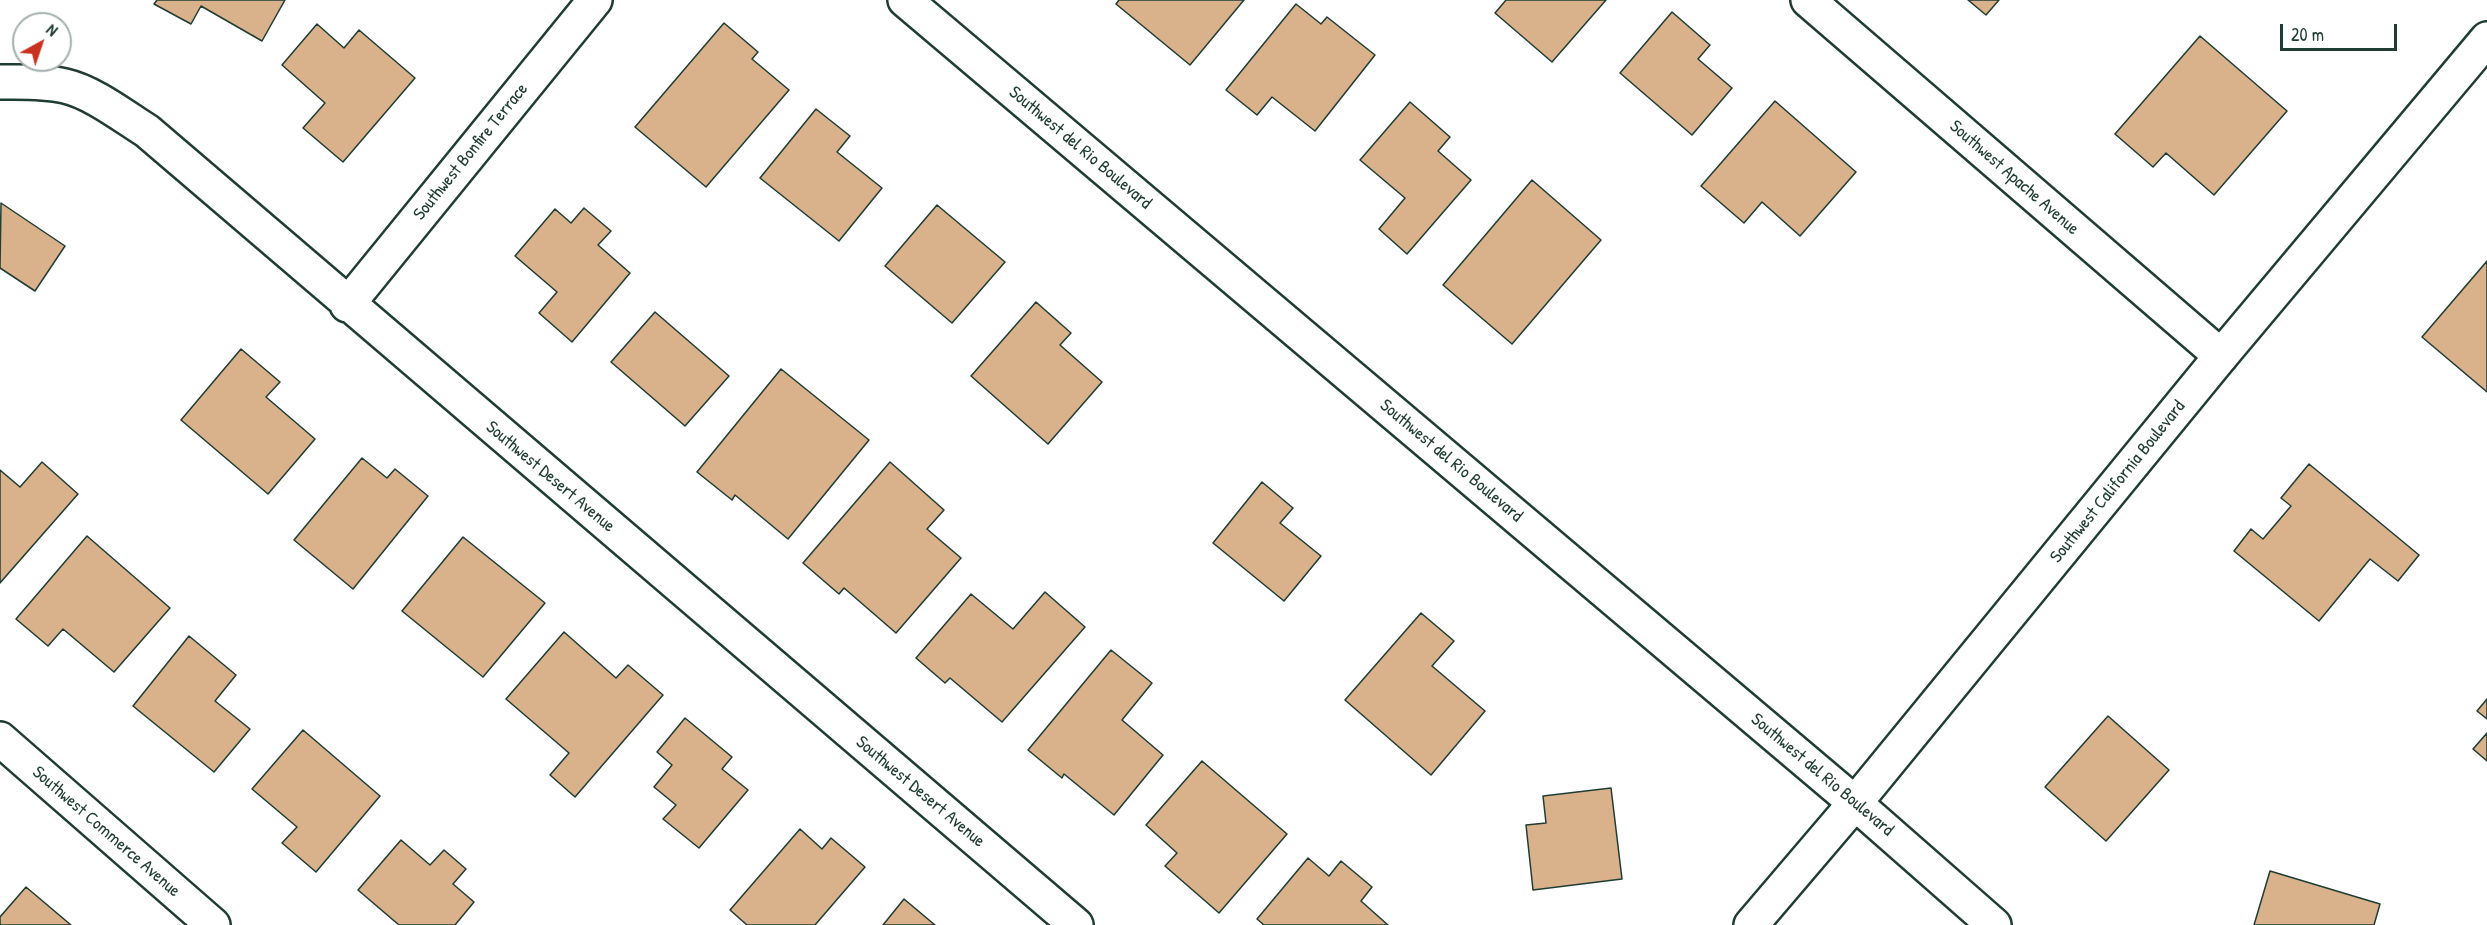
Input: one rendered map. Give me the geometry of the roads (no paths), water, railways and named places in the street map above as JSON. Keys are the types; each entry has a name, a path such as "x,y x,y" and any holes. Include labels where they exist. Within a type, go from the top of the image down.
{"street":[{"name":"Southwest Bonfire Terrace","path":"347,304 595,0"},
{"name":"Southwest del Rio Boulevard","path":"905,0 1856,803 1994,925"},
{"name":"Southwest Apache Avenue","path":"1808,0 2221,356"},
{"name":"Southwest California Boulevard","path":"1751,925 1856,803 2221,356 2487,39"},
{"name":"Southwest Desert Avenue","path":"0,82 34,82 67,86 107,105 147,131 1076,925"},
{"name":"Southwest Commerce Avenue","path":"0,739 213,925"}]}
